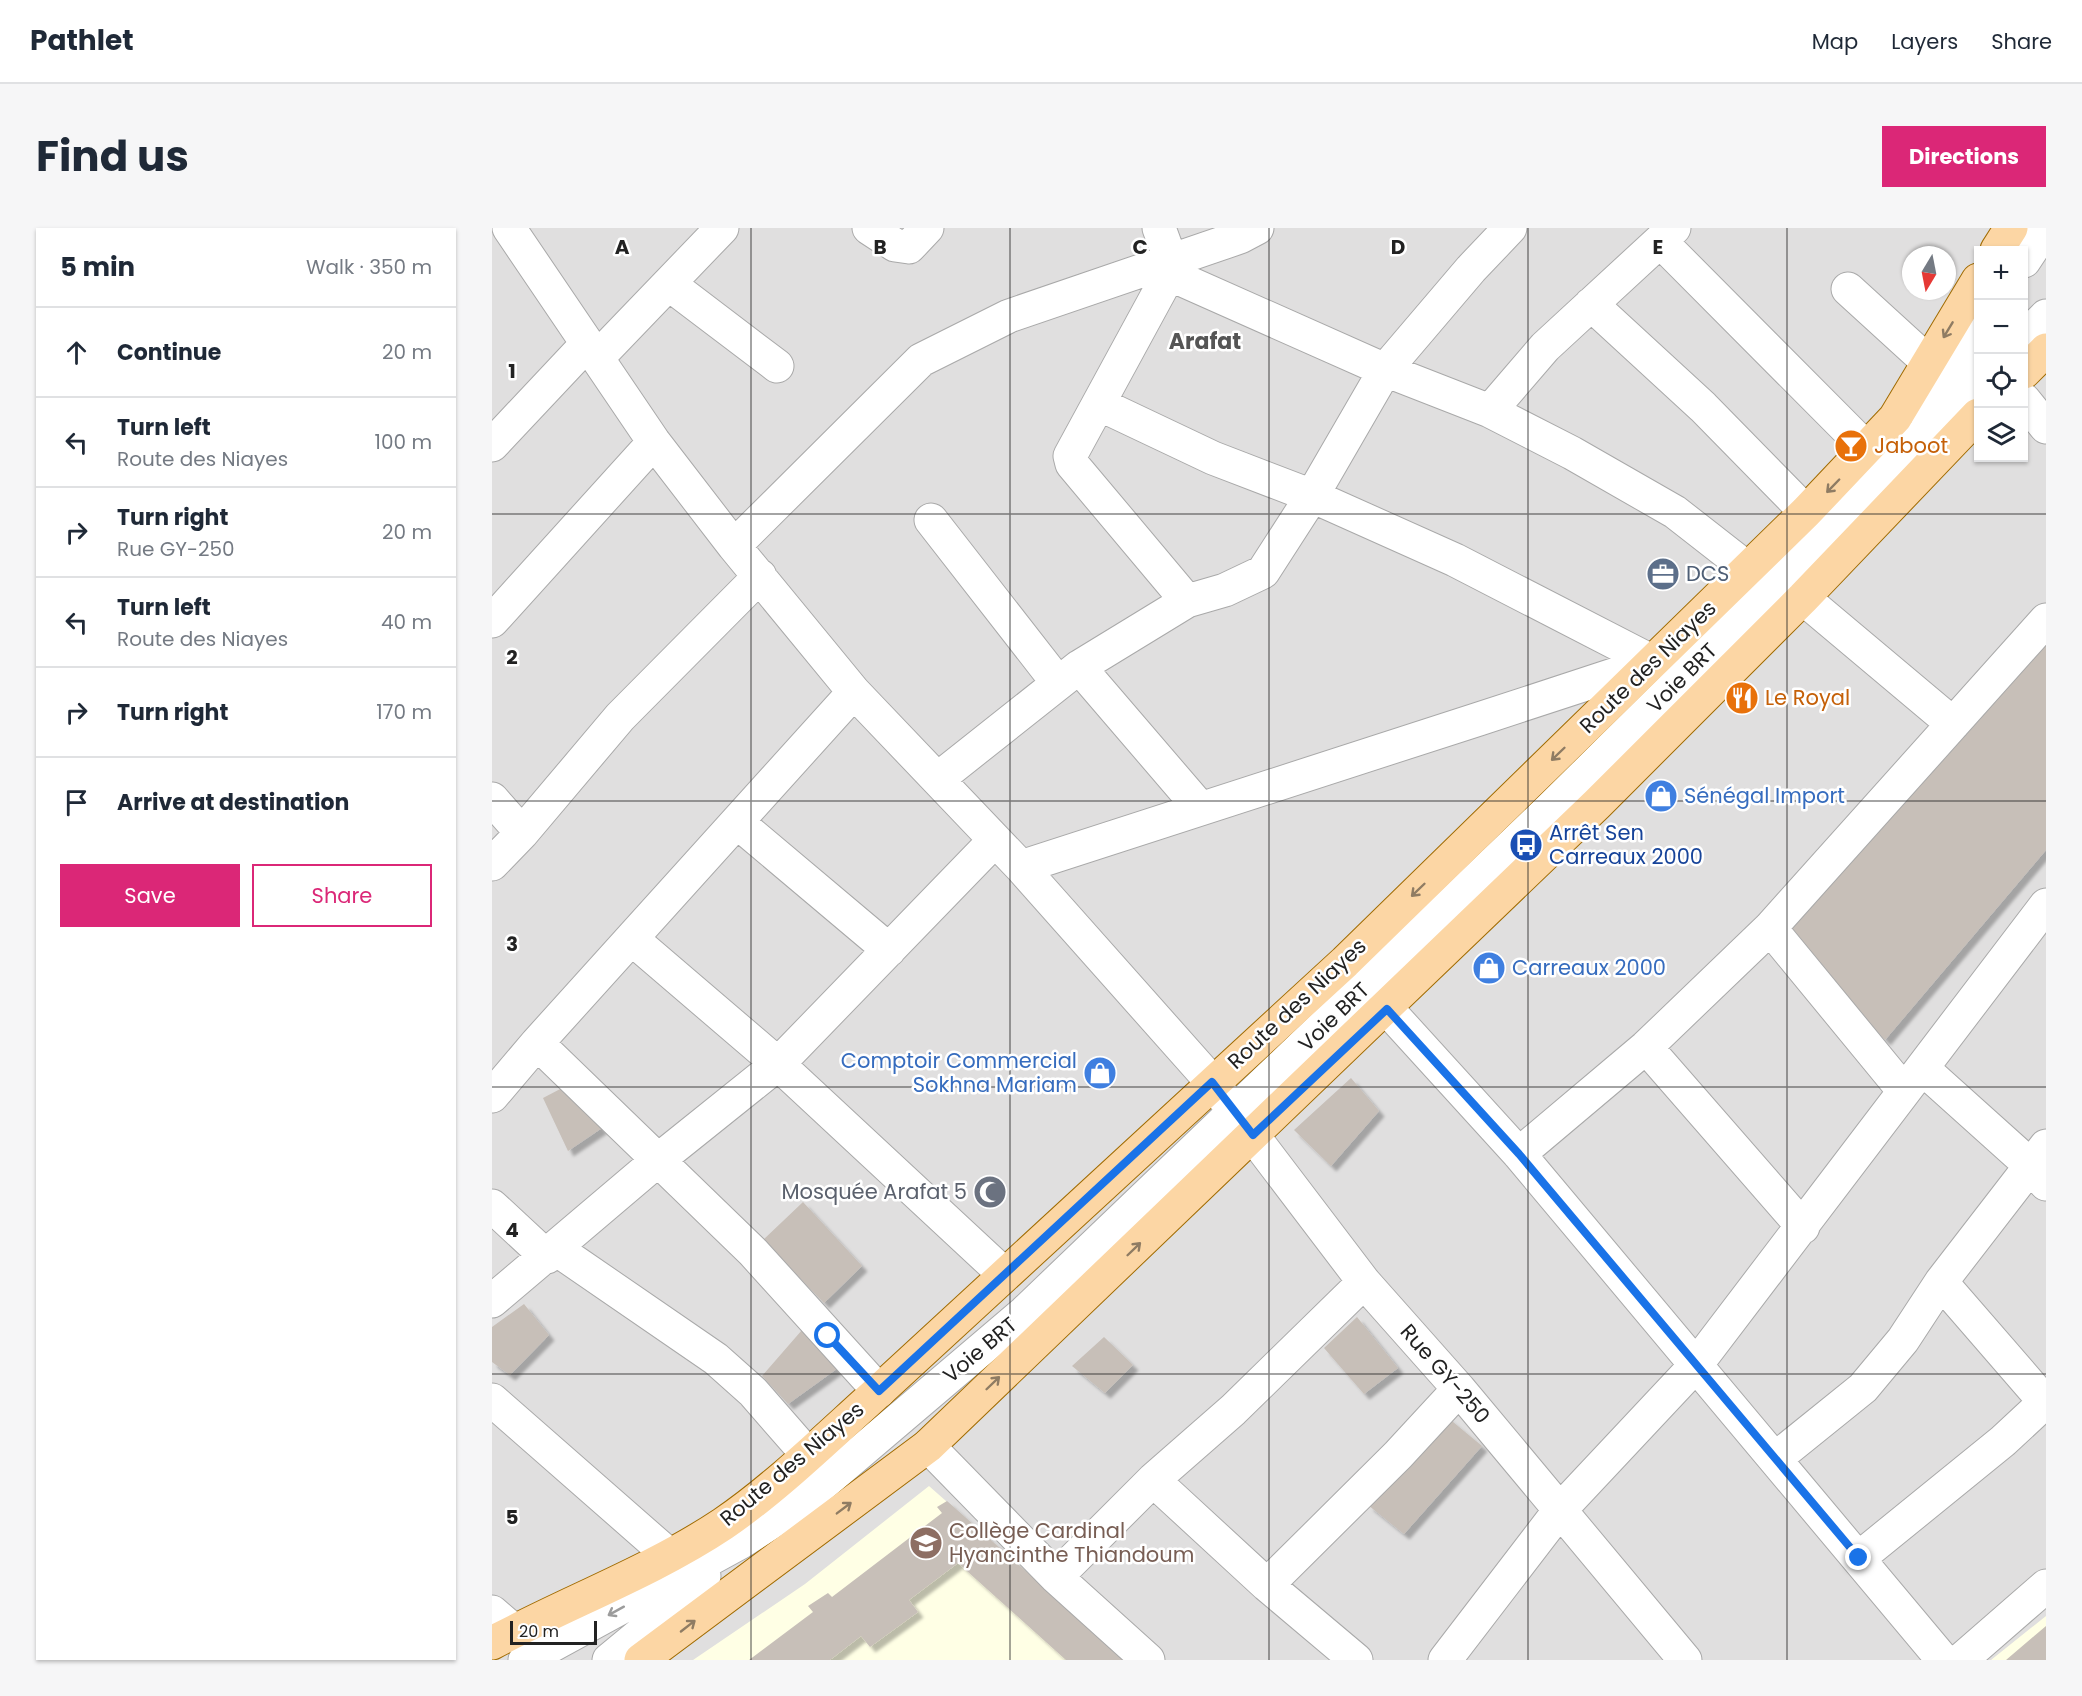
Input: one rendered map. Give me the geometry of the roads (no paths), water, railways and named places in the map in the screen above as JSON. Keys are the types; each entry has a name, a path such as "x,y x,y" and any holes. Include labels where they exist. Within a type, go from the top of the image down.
{"main road":[{"path":"2000,246 2011,228"},
{"name":"Route des Niayes","path":"506,1637 670,1556 724,1522 808,1455 879,1391 1345,962 1806,512 1883,454 1895,418 1974,287"},
{"path":"2028,368 2046,350"},
{"path":"641,1660 928,1446 1244,1123 1387,1009 1598,804 1803,597 1974,419"}],"street":[{"name":"Rue GY-250","path":"509,228 654,442 734,546 854,692 1022,867 1212,1082 1364,1282 1459,1389 1685,1660"},
{"path":"492,445 592,350 669,284 722,228"},
{"path":"869,228 895,245 909,247 927,228"},
{"path":"1159,228 1170,267 1099,404 1071,450 1072,464 1187,602"},
{"path":"734,546 921,360 1010,316 1170,267 1257,228"},
{"path":"939,778 1068,675 1187,602 1225,590 1263,572 1312,496 1385,370 1471,269 1510,228"},
{"path":"2028,255 2046,228"},
{"path":"1490,411 1545,347 1667,235 1883,454"},
{"path":"1170,267 1385,370 1490,411 1572,453 1675,512 1748,569"},
{"path":"669,284 777,366"},
{"path":"1848,290 1928,362"},
{"path":"1591,304 1702,406 1806,512"},
{"path":"2028,334 2046,316"},
{"name":"Voie BRT","path":"506,1637 741,1542 798,1506 1244,1123 1578,782 1750,611 1883,454 1974,334"},
{"name":"Voie BRT","path":"1883,454 1974,384"},
{"path":"1099,404 1213,458 1312,496 1455,560 1653,662"},
{"path":"2028,405 2046,427"},
{"path":"492,621 654,442"},
{"path":"931,520 1068,675 1200,808"},
{"path":"492,864 522,833 620,717 760,576"},
{"path":"1803,597 1953,724"},
{"path":"1519,1154 1646,1047 1770,928 2046,620"},
{"path":"1022,867 1200,808 1410,744 1653,662"},
{"path":"492,1096 537,1043 854,692"},
{"path":"492,799 522,833"},
{"path":"737,822 889,950"},
{"path":"492,1301 552,1253 657,1161 778,1064 995,840"},
{"path":"1452,1657 1560,1510 1696,1365 2046,905"},
{"path":"1770,928 1913,1079 2041,1165 1941,1282 1903,1340 1863,1388 1775,1460"},
{"path":"633,939 778,1064 1004,1274"},
{"path":"1387,1009 1519,1154 1943,1660"},
{"path":"537,1043 753,1252 879,1391"},
{"path":"1646,1047 1803,1227"},
{"path":"492,1206 552,1253 716,1359 753,1392 808,1455"},
{"path":"1056,1577 1153,1480 1233,1410 1364,1282"},
{"path":"1859,1558 2003,1441 2046,1401 1941,1282"},
{"path":"1267,1585 1398,1455 1459,1389"},
{"path":"492,1400 670,1556"},
{"path":"928,1446 1056,1577 1146,1659"},
{"path":"1153,1480 1267,1585 1356,1660"},
{"name":"Voie BRT","path":"609,1660 649,1627 741,1542"},
{"path":"1961,1660 2046,1586"}],"place":[{"name":"Jaboot","path":"1851,446"},
{"name":"DCS","path":"1663,574"},
{"name":"Le Royal","path":"1742,698"},
{"name":"Sénégal Import","path":"1661,796"},
{"name":"Arrêt Sen Carreaux 2000","path":"1526,845"},
{"name":"Carreaux 2000","path":"1489,968"},
{"name":"Comptoir Commercial Sokhna Mariam","path":"1100,1073"},
{"name":"Mosquée Arafat 5","path":"990,1192"},
{"name":"Collège Cardinal Hyancinthe Thiandoum","path":"926,1543"}],"district":[{"name":"Arafat","path":"1205,341"}]}
